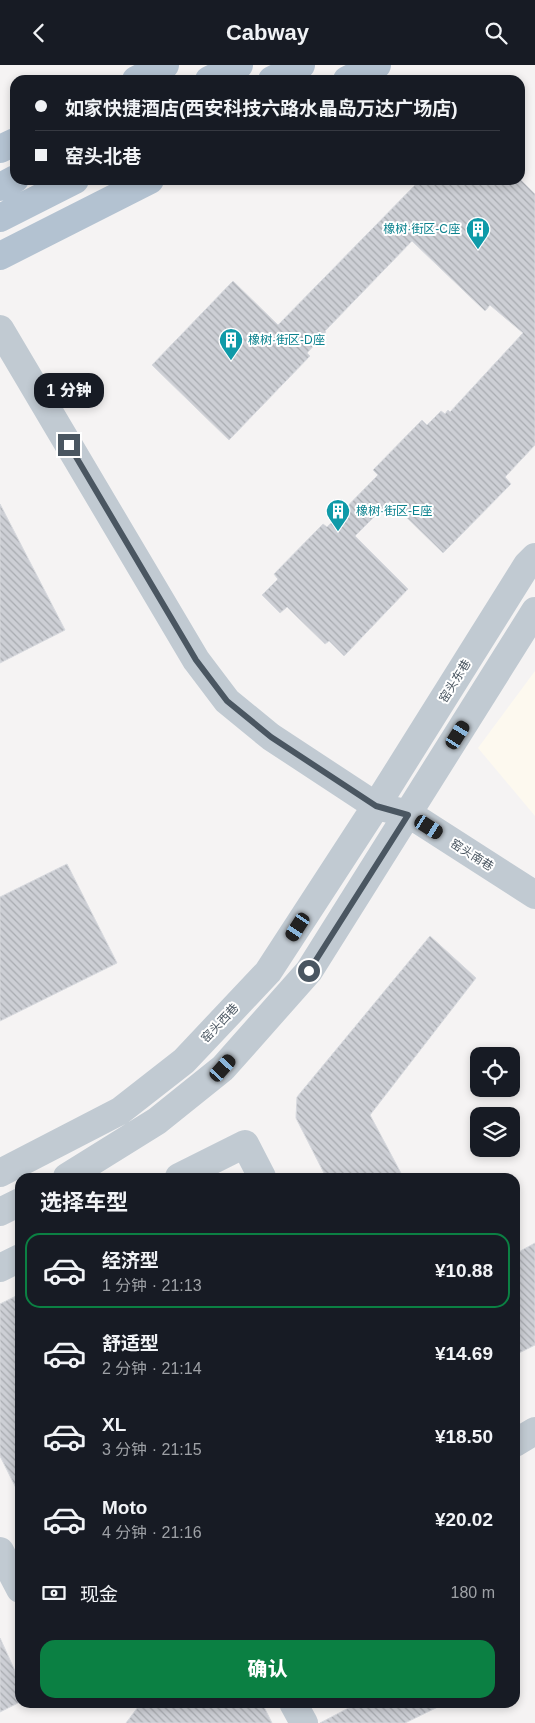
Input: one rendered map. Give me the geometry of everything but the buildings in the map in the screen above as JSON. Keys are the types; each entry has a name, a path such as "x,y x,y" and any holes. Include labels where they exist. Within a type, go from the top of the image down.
{"main road":[{"path":"146,75 165,65"},
{"path":"219,75 238,65"},
{"path":"282,75 301,65"},
{"path":"357,75 377,65"},
{"path":"0,218 65,185"},
{"path":"0,256 140,185"}],"street":[{"name":"窑头南巷","path":"0,329 196,660 227,701 271,737 376,806 408,815 535,895"},
{"name":"窑头东巷","path":"376,806 527,565 535,557"},
{"path":"73,1173 157,1121 223,1068 309,971 535,611"},
{"name":"窑头西巷","path":"0,1173 120,1111 184,1061 268,972 376,806"},
{"path":"187,1173 245,1144 260,1173"},
{"path":"0,1212 15,1204"},
{"path":"0,1268 15,1260"},
{"path":"520,1440 535,1431"},
{"path":"0,1551 15,1580"},
{"path":"296,1708 304,1723"}],"shaded area":[{"path":"535,671 535,816 478,748"}],"place":[{"name":"橡树·街区-C座","path":"478,250"},
{"name":"橡树·街区-D座","path":"231,361"},
{"name":"橡树·街区-E座","path":"338,532"}],"route":[{"path":"69,445 196,660 227,701 271,737 376,806 408,815 309,971"}]}
